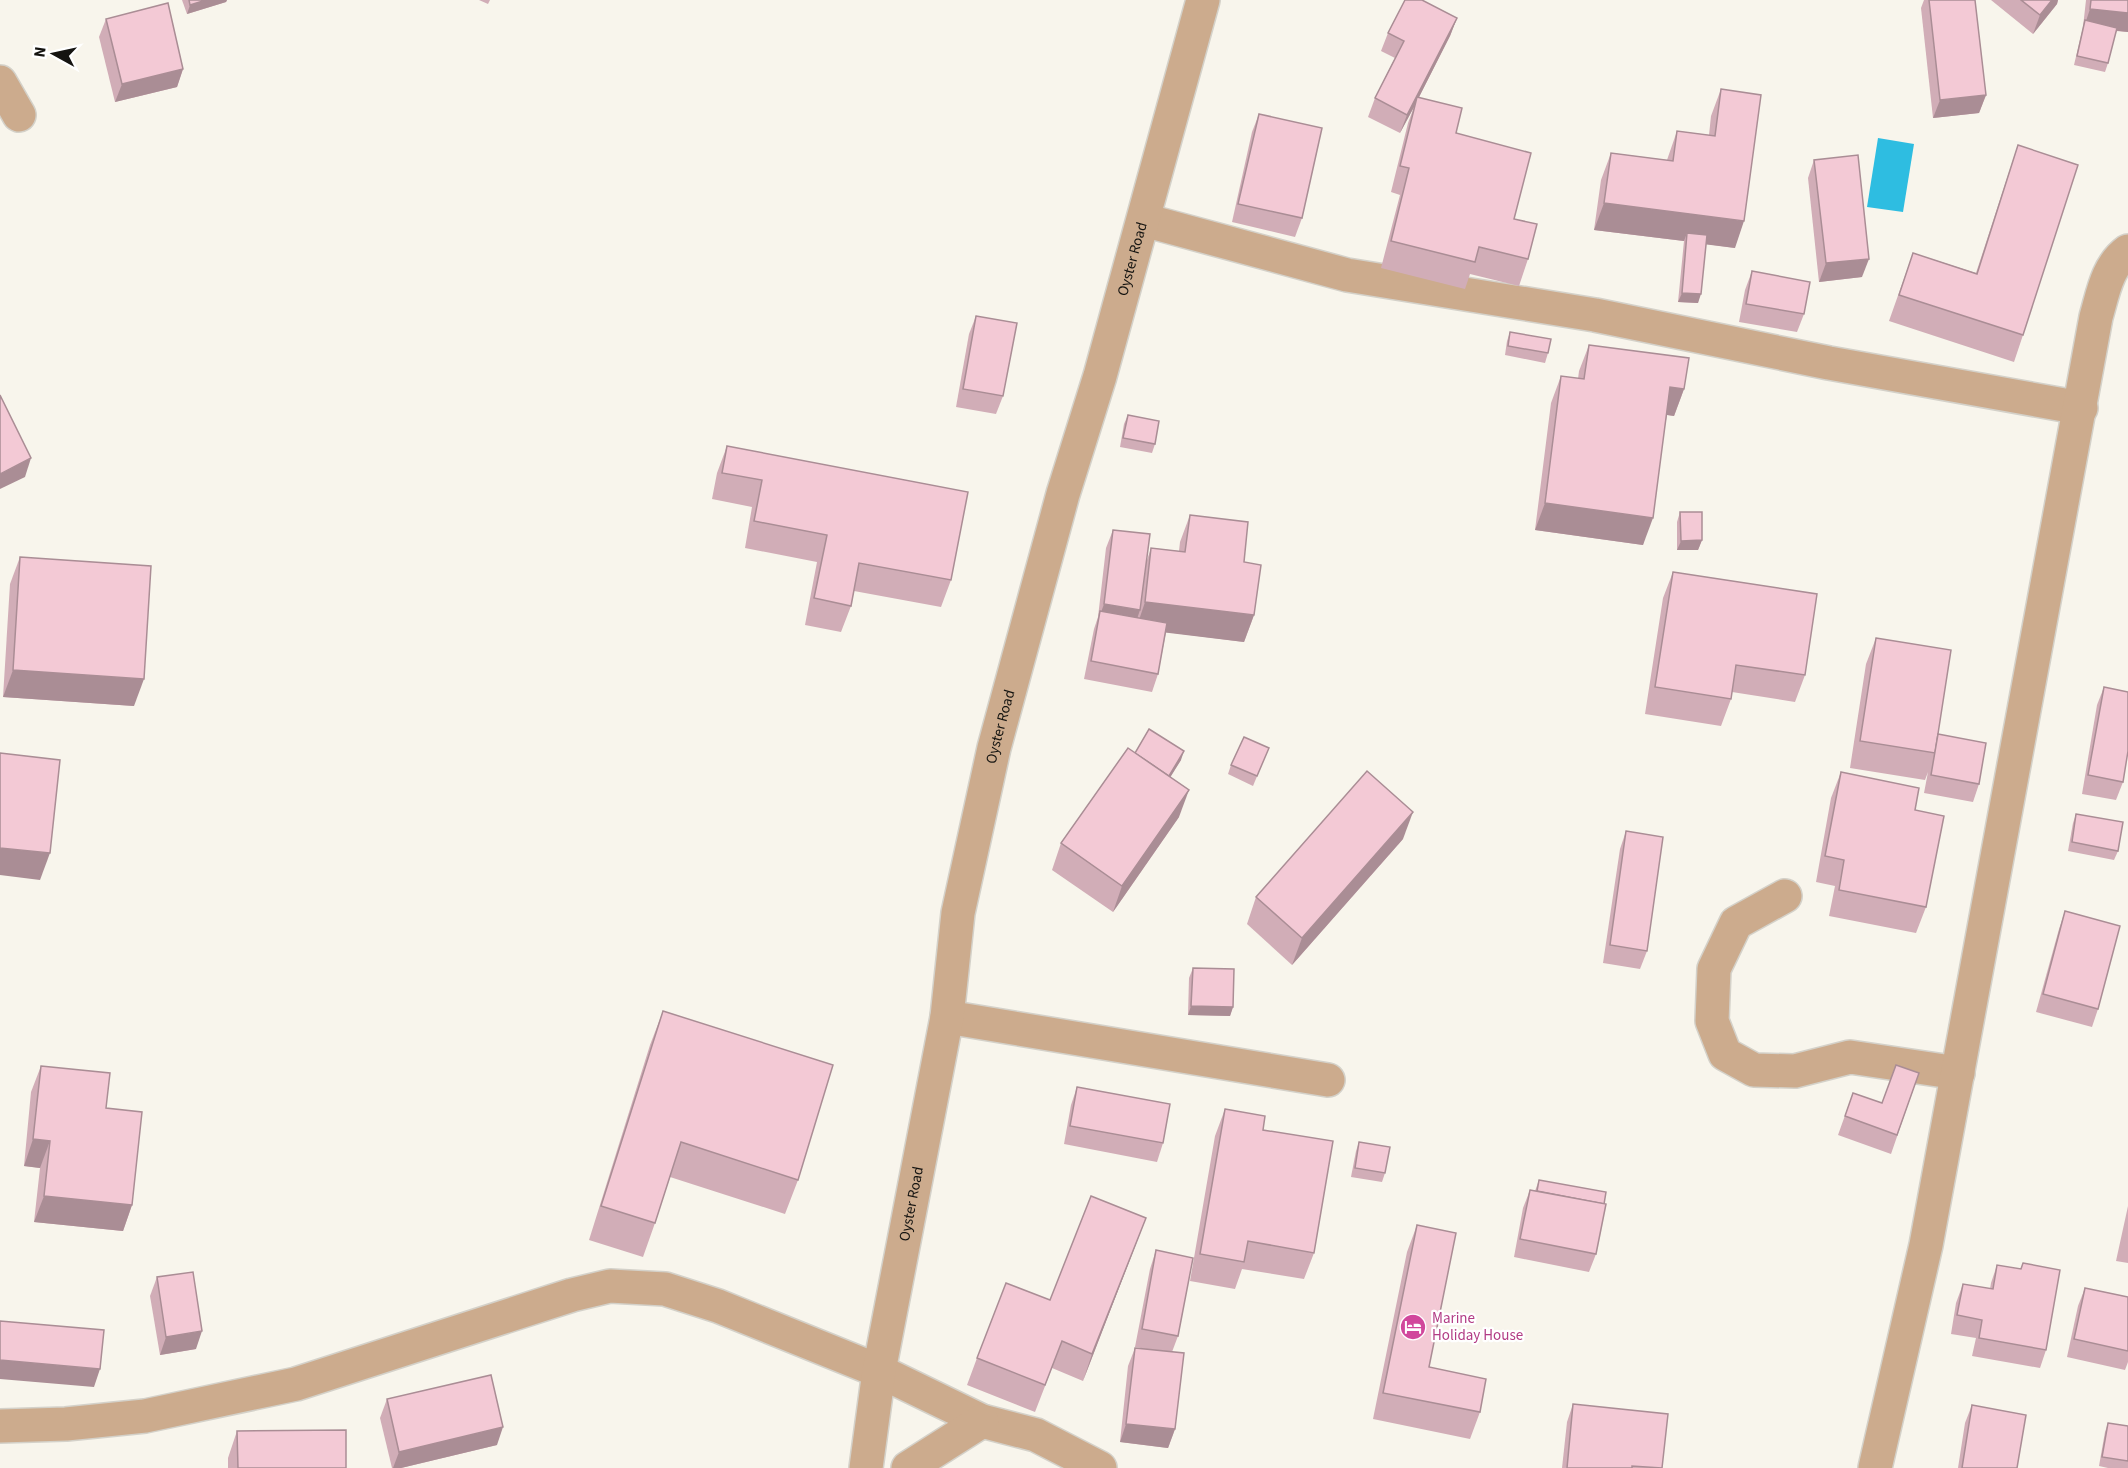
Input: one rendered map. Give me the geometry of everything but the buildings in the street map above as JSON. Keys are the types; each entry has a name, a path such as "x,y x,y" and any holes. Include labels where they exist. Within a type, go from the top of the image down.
{"street":[{"name":"Oyster Road","path":"866,1468 879,1371 947,1017 958,913 994,748 1063,494 1100,376 1144,220 1203,0"},
{"path":"0,82 19,115"},
{"path":"1144,220 1347,275 1595,315 1829,363 2081,408"},
{"path":"1875,1468 1926,1245 2081,408 2096,316 2107,278 2120,256 2128,250"},
{"path":"1785,896 1736,923 1714,969 1712,1021 1725,1054 1754,1071 1795,1071 1850,1057 1958,1073"},
{"path":"947,1017 1328,1080"},
{"path":"0,1426 66,1424 145,1416 296,1384 572,1295 610,1286 665,1289 718,1306 879,1371 982,1421 1036,1435 1100,1468"},
{"path":"908,1468 982,1421"}],"water":[{"path":"1878,138 1914,144 1903,212 1867,207"}],"place":[{"name":"Marine Holiday House","path":"1413,1327"}]}
